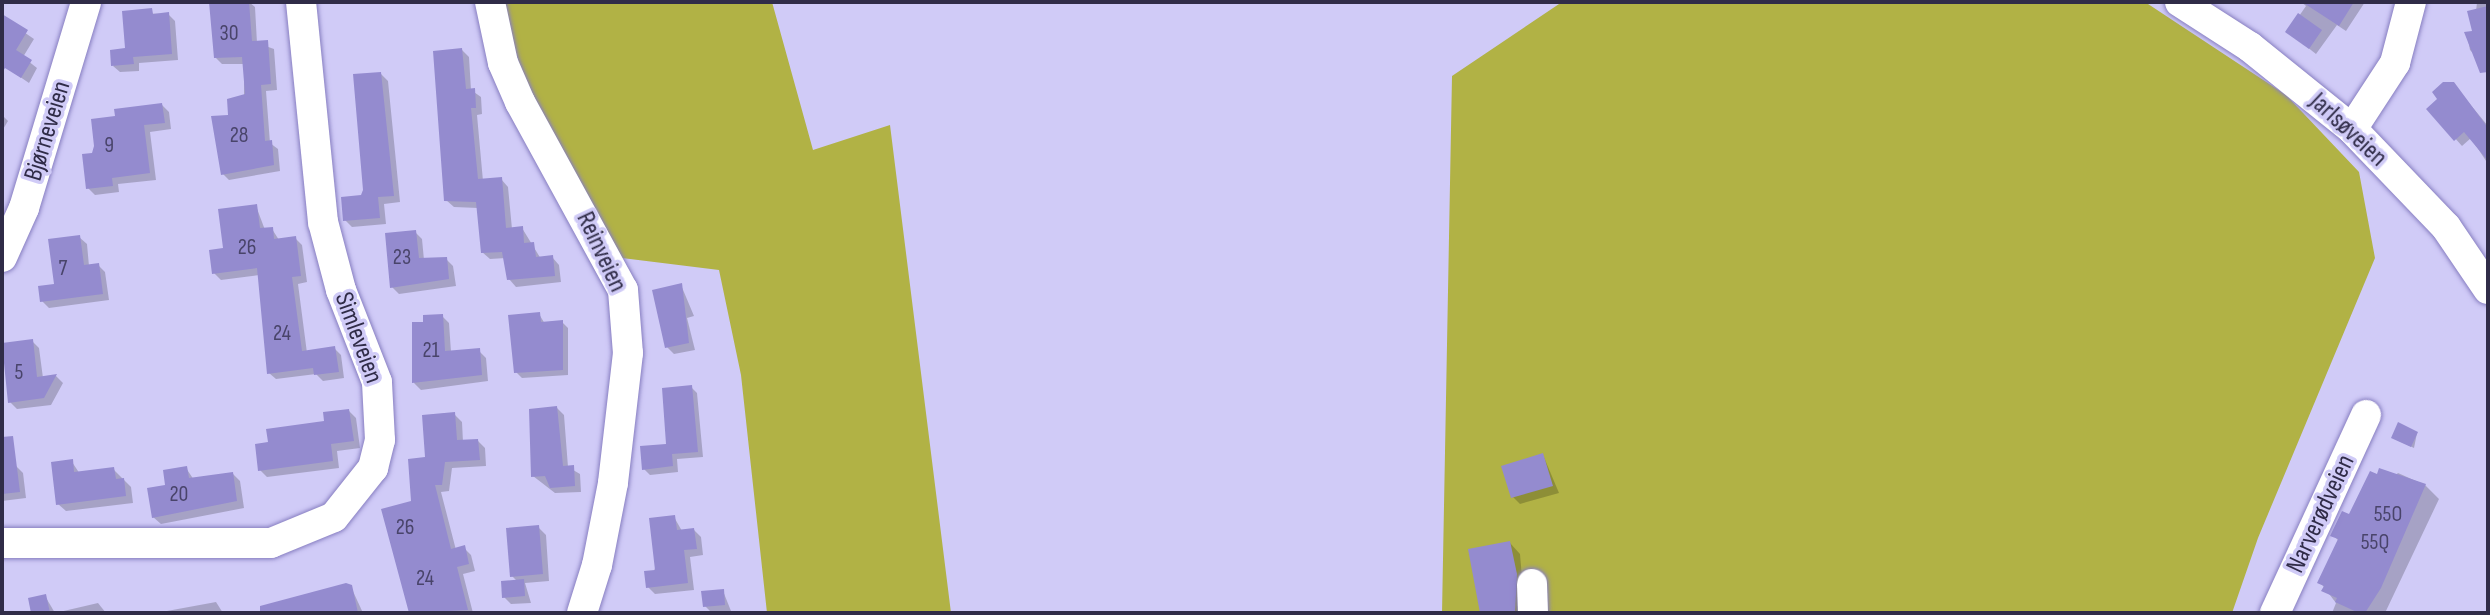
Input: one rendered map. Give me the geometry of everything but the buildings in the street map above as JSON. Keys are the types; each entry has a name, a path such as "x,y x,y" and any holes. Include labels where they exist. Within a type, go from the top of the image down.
{"street":[{"name":"Bjørneveien","path":"2,257 24,208 86,2"},
{"name":"Simleveien","path":"2,543 271,543 334,517 373,468 380,440 377,382 341,290 323,222 301,2"},
{"name":"Reinveien","path":"490,2 503,63 520,102 623,290 628,353 613,483 597,565 582,613"},
{"name":"Jarlsøveien","path":"2180,2 2250,47 2352,129 2446,227 2488,289"},
{"path":"2352,129 2395,63 2411,2"},
{"name":"Narverødveien","path":"2275,613 2366,415"}],"shaded area":[{"path":"502,2 772,2 813,150 890,125 951,613 767,613 741,375 719,270 622,258 524,81"},
{"path":"1562,2 2145,2 2286,95 2359,172 2375,258 2258,538 2232,613 1442,613 1452,76"}]}
